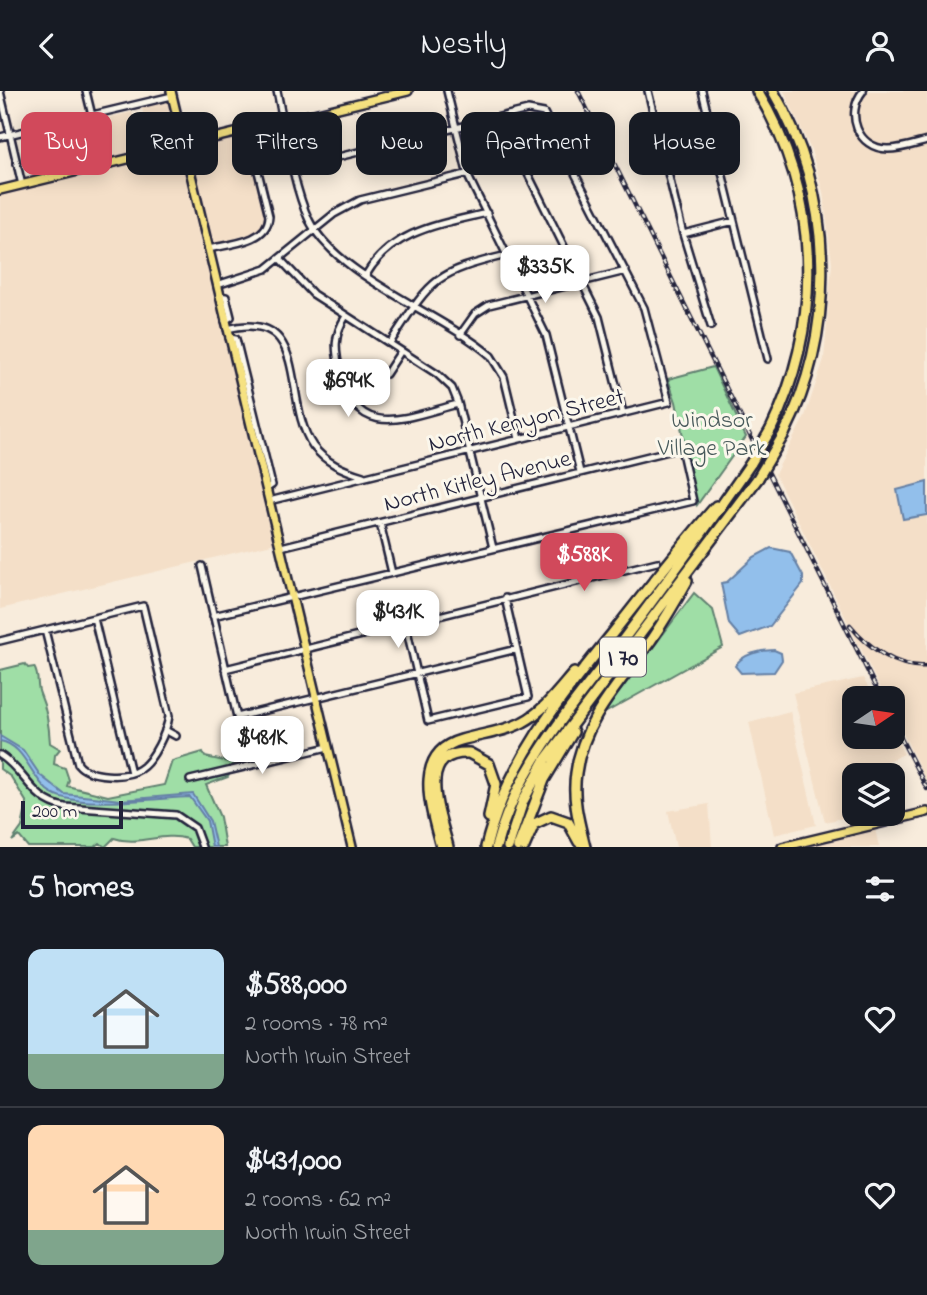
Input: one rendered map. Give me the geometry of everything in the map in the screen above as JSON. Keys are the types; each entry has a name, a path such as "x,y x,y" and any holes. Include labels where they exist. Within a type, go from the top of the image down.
{"highway":[{"name":"I 70","path":"496,847 510,804 537,755 697,541 751,463 771,429 798,357 806,319 809,271 805,222 795,175 777,127 757,91"},
{"name":"I 70","path":"508,847 519,810 538,772 758,478 784,434 812,358 820,306 822,263 817,216 809,176 792,128 773,91"},
{"path":"484,847 497,809 522,757 605,643 740,478"},
{"path":"582,847 575,799 575,775 581,745 597,712 652,639 705,550"},
{"path":"441,847 427,782 429,769 438,754 454,742 509,727 533,716 605,643"},
{"path":"518,847 544,780 593,697"},
{"path":"448,847 433,779 443,761 463,752 485,760 495,778 484,847"},
{"path":"524,847 534,824 551,816 571,824 582,847"}],"main road":[{"path":"320,112 384,94 408,91"},
{"path":"172,94 176,112"},
{"path":"0,190 63,175"},
{"path":"190,175 352,847"},
{"path":"782,847 927,812"}],"street":[{"path":"1,91 22,185"},
{"path":"86,91 90,112"},
{"path":"276,91 281,112"},
{"path":"447,91 461,148"},
{"path":"648,91 683,234 710,326"},
{"path":"702,91 768,359"},
{"path":"863,91 854,107 855,125 865,140 880,148 894,149 927,141"},
{"path":"103,112 172,94"},
{"path":"342,156 530,110 540,111 550,119 626,271 483,308 460,335"},
{"path":"0,137 21,132"},
{"path":"217,285 254,275 280,259 342,209 365,198 461,174"},
{"path":"208,249 257,236 268,225 269,216 259,175"},
{"path":"297,175 305,208 316,231 337,256 488,353 500,367 519,439"},
{"path":"468,175 549,342 580,472"},
{"path":"528,175 603,330 623,413"},
{"path":"366,275 381,254 403,237 423,229 486,213"},
{"path":"683,234 734,221"},
{"path":"390,344 430,285 452,270 507,254"},
{"path":"214,616 493,548 458,404 446,381 308,290 280,259"},
{"name":"North Kenyon Street","path":"269,501 669,402 650,324 626,271"},
{"path":"346,316 337,332 335,350 345,390 358,411 370,418 388,421 458,404"},
{"path":"226,325 258,324 278,335 285,348 303,425 312,444 333,465 365,477"},
{"path":"386,374 401,351"},
{"name":"North Kitley Avenue","path":"281,547 681,447 693,501 493,548"},
{"path":"380,523 391,571"},
{"path":"225,669 405,622 657,562"},
{"path":"202,566 237,717 517,649"},
{"path":"405,622 428,721 528,697 505,598"},
{"path":"0,641 145,604 169,715 165,730 144,766 131,773 94,774 79,765 45,630"},
{"path":"94,618 131,773"},
{"path":"165,730 176,736"},
{"path":"190,780 328,747"},
{"path":"0,755 45,800 65,807 176,815 195,828 202,847"}],"shaded area":[{"path":"784,91 927,91 927,783 905,738 905,686 879,686 775,474 805,416 824,359 832,263 823,192 811,150"},
{"path":"168,102 170,112 143,112 142,108"},
{"path":"126,113 126,153 112,157 112,117"},
{"path":"232,139 232,175 257,175 267,218 264,230 211,245 194,175 218,175 218,142"},
{"path":"126,165 126,175 186,175 276,543 0,609 0,195 84,175 112,175 112,168"},
{"path":"863,678 867,686 842,686 842,749 901,749 904,754 883,763 842,763 842,818 825,822 793,693"},
{"path":"790,711 816,825 774,835 749,722"},
{"path":"709,804 712,847 676,847 668,811"},
{"path":"875,829 879,847 802,847"}],"green space":[{"name":"Windsor Village Park","path":"713,367 746,437 697,505 676,402 668,379"},
{"path":"694,593 713,610 723,647 603,714"},
{"path":"25,664 28,668 34,667 36,671 50,743 60,749 55,755 54,764 65,768 69,780 67,786 108,796 164,785 172,761 203,752 205,757 234,763 228,777 206,785 220,817 225,847 192,847 187,839 178,837 132,841 114,838 105,847 100,843 95,847 28,847 19,836 12,841 22,827 27,803 11,777 0,769 0,670"}],"water":[{"path":"927,482 927,515 903,519 897,490"},
{"path":"771,548 790,552 803,576 803,584 770,626 740,637 729,624 721,583 727,582 754,557"},
{"path":"774,650 781,653 782,660 774,672 741,673 735,666 742,658 752,653"},
{"path":"0,736 23,750 40,775 64,794 121,800 193,794 210,821 216,847 212,847 207,821 190,797 95,802 59,796 41,784 21,754 0,741"}],"railway":[{"path":"578,91 875,686"},
{"path":"850,625 884,655 905,664 927,666"},
{"path":"905,746 927,789"}]}
